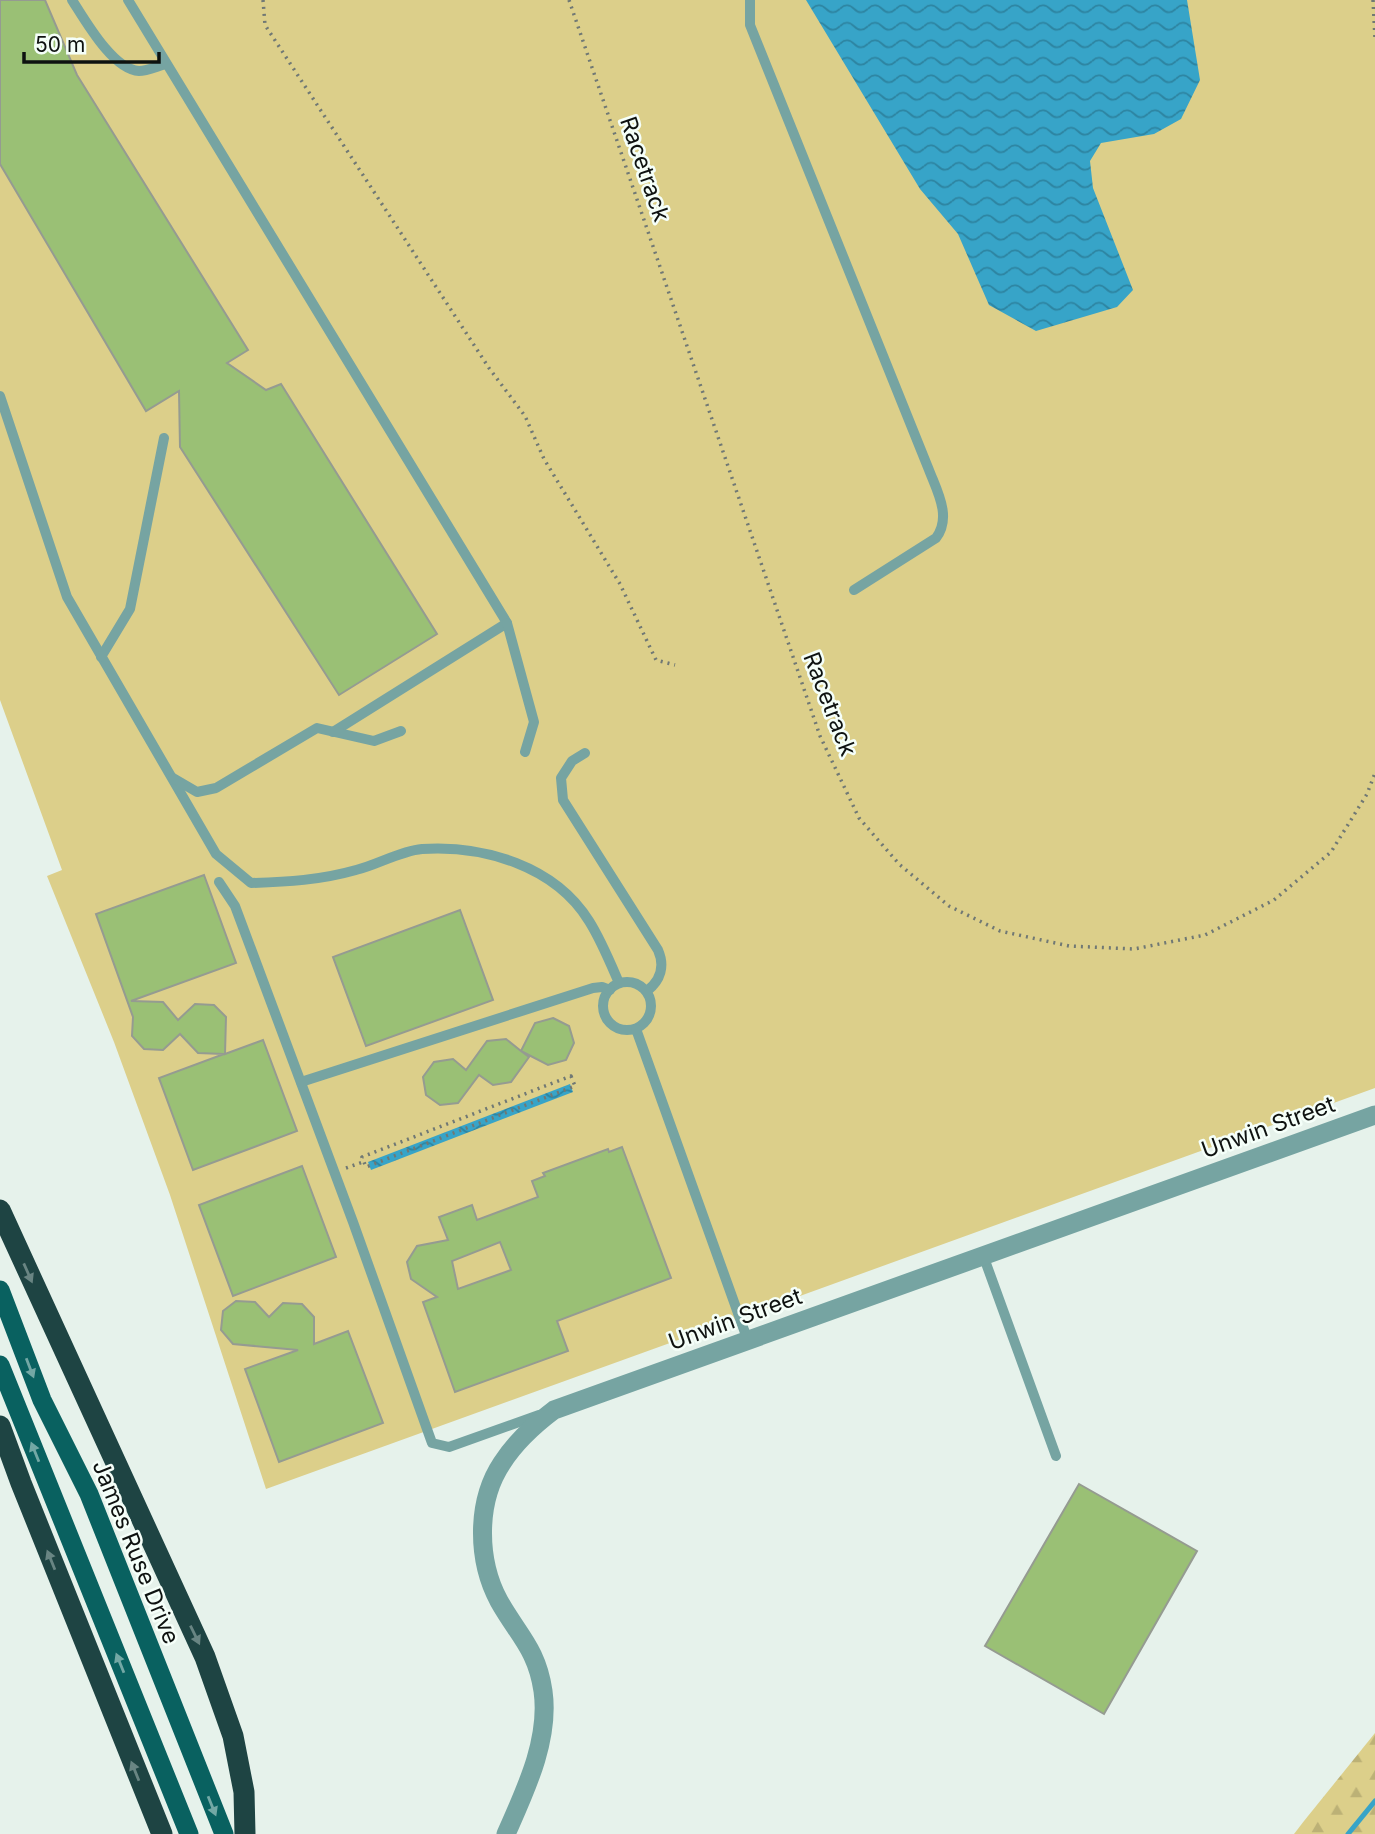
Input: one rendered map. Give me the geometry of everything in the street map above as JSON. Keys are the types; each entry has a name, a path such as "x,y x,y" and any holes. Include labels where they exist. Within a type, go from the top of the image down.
{"highway":[{"path":"0,1210 205,1657 233,1736 244,1792 245,1834"},
{"path":"0,1426 162,1834"}],"main road":[{"name":"James Ruse Drive","path":"0,1290 42,1400 89,1494 224,1834"},
{"path":"0,1365 189,1834"}],"street":[{"name":"Unwin Street","path":"508,1828 531,1773 540,1743 543,1692 533,1654 494,1590 485,1560 483,1523 491,1485 500,1465 530,1429 554,1409 1375,1115"}],"lane":[{"path":"72,0 102,44 125,68 140,71 166,64"},
{"path":"128,0 507,623 534,722 525,752"},
{"path":"750,0 750,25 929,470 944,514 941,532 936,538 854,590"},
{"path":"0,396 66,597 216,854 251,883 302,881 356,870 419,849 472,851 517,862 561,888 589,920 619,983"},
{"path":"102,657 130,608 164,438"},
{"path":"333,732 507,623"},
{"path":"173,778 197,792 216,788 317,727 374,741 401,731"},
{"path":"585,753 572,761 561,778 563,800 658,950 662,967 660,975 647,991"},
{"path":"219,882 236,906 432,1443 450,1447 554,1409"},
{"path":"634,982 647,991 651,1013 643,1026 620,1030 607,1020 603,1006 610,990 619,983 634,982"},
{"path":"301,1082 593,988 603,986 610,990"},
{"path":"636,1029 748,1341"},
{"path":"983,1255 1056,1456"}],"path":[{"path":"263,0 265,25 489,368 525,416 544,459 620,584 656,660 675,665"},
{"name":"Racetrack","path":"569,0 820,736 859,818 899,864 949,906 1000,931 1069,946 1134,949 1146,947 1205,935 1273,900 1331,852 1367,794 1375,773"},
{"path":"1373,0 1375,38"},
{"path":"571,1076 575,1086 369,1166 366,1167 362,1157 571,1076"}],"green space":[{"path":"0,0 1375,0 1375,1088 266,1489 170,1195 114,1042 47,876 62,870 0,700"},
{"path":"1375,1733 1375,1834 1294,1834 1304,1821"}],"water":[{"path":"806,0 1187,0 1200,80 1181,119 1154,134 1101,143 1090,161 1093,188 1133,290 1117,307 1036,331 989,305 958,234 920,189"},
{"path":"570,1084 573,1092 371,1170 368,1162"}],"building":[{"path":"0,0 45,0 77,75 248,350 227,363 266,390 281,384 437,634 339,695 180,447 179,391 146,411 0,164"},
{"path":"204,875 236,963 131,1001 163,1002 178,1020 195,1004 214,1005 226,1017 225,1054 263,1040 297,1131 193,1170 159,1078 224,1054 198,1053 180,1034 163,1050 144,1049 132,1036 133,1017 96,914"},
{"path":"460,910 493,1000 366,1046 333,957"},
{"path":"553,1018 569,1026 574,1043 566,1060 548,1065 521,1051 535,1023"},
{"path":"506,1039 529,1057 511,1082 493,1085 479,1075 458,1103 440,1105 426,1095 423,1077 434,1062 453,1059 466,1070 487,1041"},
{"path":"622,1147 671,1278 557,1321 568,1351 455,1392 423,1302 437,1297 411,1279 407,1262 417,1246 448,1240 439,1217 472,1205 477,1220 538,1197 532,1181 545,1176 543,1173 608,1149 609,1152","holes":["500,1242 511,1270 458,1289 452,1261"]},
{"path":"302,1166 336,1257 233,1296 199,1205"},
{"path":"236,1301 255,1302 269,1317 283,1303 302,1304 314,1317 314,1344 348,1331 383,1423 279,1462 245,1369 298,1350 233,1344 221,1330 223,1311"},
{"path":"1079,1484 1197,1551 1104,1714 985,1646"}],"waterway":[{"path":"1348,1834 1375,1801"}]}
